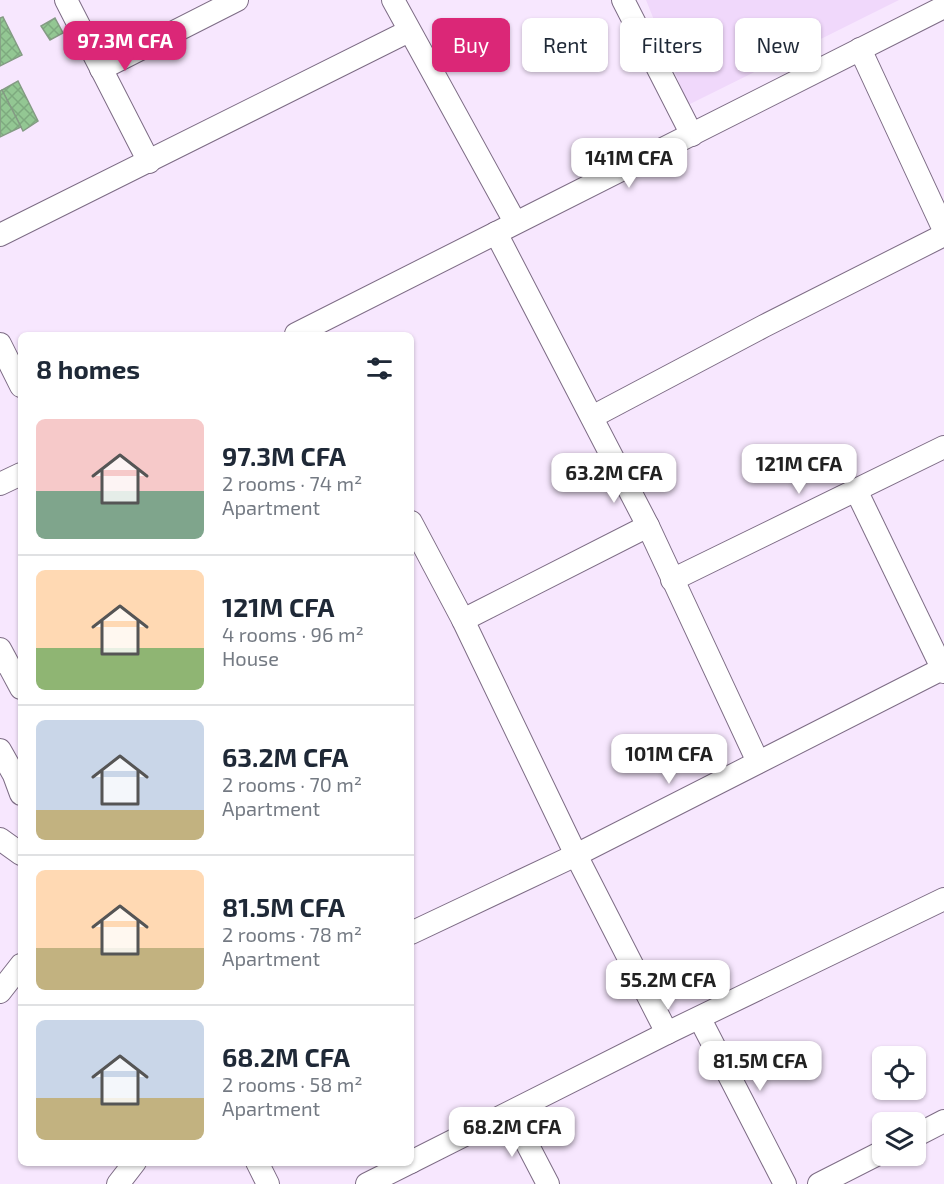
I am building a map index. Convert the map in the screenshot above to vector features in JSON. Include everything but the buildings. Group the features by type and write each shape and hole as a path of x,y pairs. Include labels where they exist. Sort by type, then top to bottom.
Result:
{"street":[{"path":"66,0 149,162"},
{"path":"101,69 237,0"},
{"path":"393,0 505,228 592,417 648,526 758,762"},
{"path":"623,0 692,135"},
{"path":"308,332 505,228 944,7"},
{"path":"0,235 409,31"},
{"path":"592,417 944,232 860,49"},
{"path":"0,344 18,380"},
{"path":"672,580 944,447"},
{"path":"0,484 18,475"},
{"path":"414,932 576,855 943,671 856,490"},
{"path":"463,621 648,526"},
{"path":"414,528 463,621 576,855 668,1033"},
{"path":"0,649 18,682"},
{"path":"0,750 18,786"},
{"path":"0,839 18,844"},
{"path":"414,1161 668,1033 944,899"},
{"path":"0,992 18,969"},
{"path":"700,1019 785,1184"},
{"path":"511,1113 548,1184"},
{"path":"926,1130 944,1121"},
{"path":"819,1184 872,1157"},
{"path":"118,1184 132,1166"},
{"path":"258,1166 268,1184"},
{"path":"367,1184 403,1166"}],"shaded area":[{"path":"646,0 899,0 821,39 821,18 735,18 735,72 754,72 688,105 675,72 723,72 723,18 653,18"}]}
